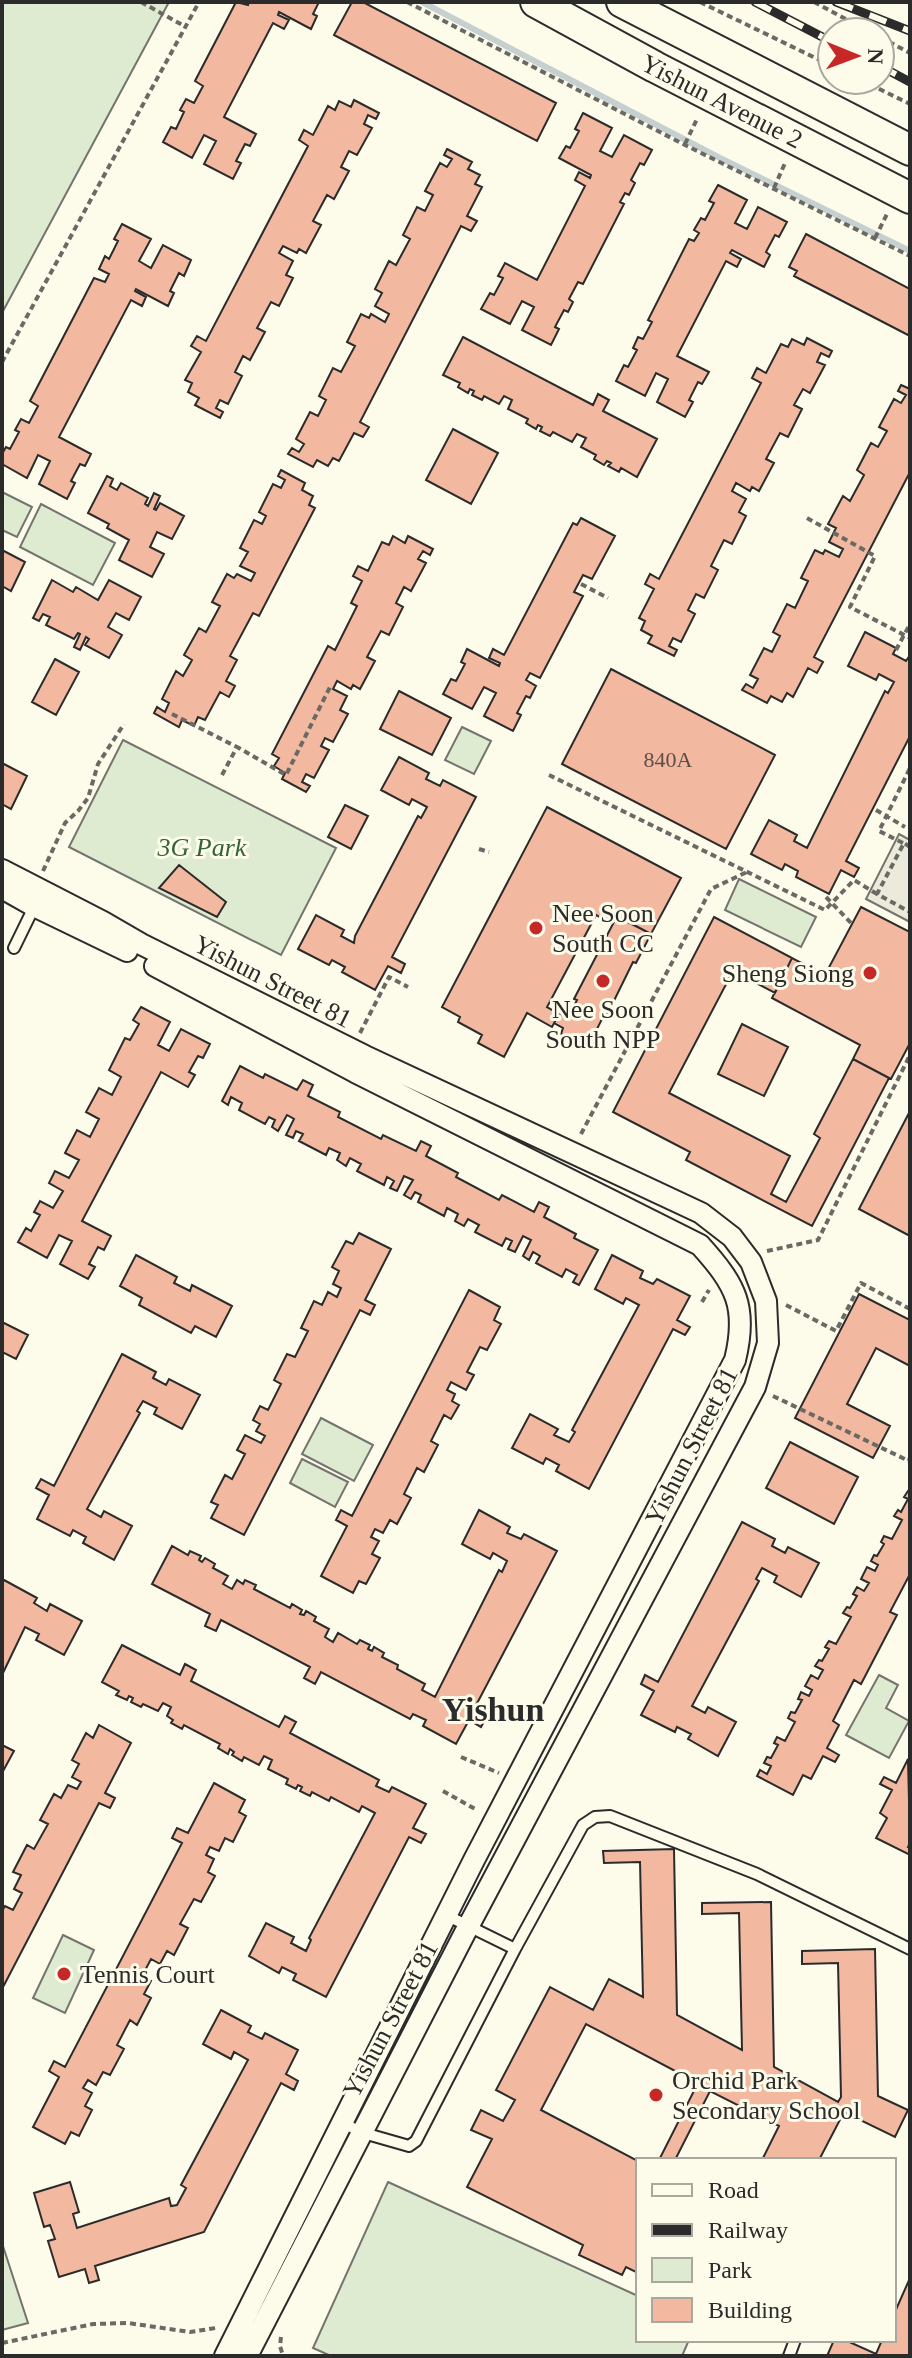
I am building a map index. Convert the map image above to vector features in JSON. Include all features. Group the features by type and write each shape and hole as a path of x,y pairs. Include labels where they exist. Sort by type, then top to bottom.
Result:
{"main road":[{"name":"Yishun Avenue 2","path":"536,2 706,108 899,206"},
{"name":"Yishun Avenue 2","path":"622,2 910,150"},
{"path":"706,108 741,101 749,95 754,85 751,75 735,60"}],"street":[{"name":"Yishun Street 81","path":"5,880 39,891 63,911 420,1105 700,1245 723,1271 739,1304 741,1335 735,1360 558,1699 494,1797 446,1915 225,2356"},
{"name":"Yishun Street 81","path":"138,950 713,1221 732,1237 751,1262 766,1301 768,1343 755,1387 360,2132 247,2356"}],"lane":[{"path":"14,948 39,891"},
{"path":"420,1105 428,1086"},
{"path":"510,1150 520,1129"},
{"path":"558,1699 582,1711"},
{"path":"494,1797 527,1815"},
{"path":"342,2122 360,2132 409,2146 416,2141 583,1825 595,1817 610,1816 757,1874 910,1949"},
{"path":"446,1915 515,1949"}],"path":[{"path":"141,2 186,27"},
{"path":"2,362 199,2"},
{"path":"407,2 684,146 910,256"},
{"path":"700,2 816,58"},
{"path":"814,2 840,16"},
{"path":"684,146 706,108"},
{"path":"773,189 786,163"},
{"path":"874,239 899,206"},
{"path":"807,518 875,556 850,607 907,636"},
{"path":"581,584 608,598"},
{"path":"896,650 907,636 910,624"},
{"path":"172,714 286,775 331,685"},
{"path":"39,891 65,823 88,798 98,764 124,724"},
{"path":"222,775 237,747"},
{"path":"910,768 879,831 910,847"},
{"path":"549,775 825,910 854,880 910,912"},
{"path":"876,810 905,827"},
{"path":"877,894 904,843"},
{"path":"479,849 489,852"},
{"path":"580,1136 711,889 747,872"},
{"path":"826,897 852,924"},
{"path":"359,1036 389,977 408,987"},
{"path":"771,1260 765,1252 818,1240 910,1055"},
{"path":"786,1305 836,1331 861,1283 910,1309"},
{"path":"702,1302 712,1286"},
{"path":"783,1293 787,1317"},
{"path":"773,1386 769,1393 909,1461 910,1457"},
{"path":"443,1791 479,1811 494,1797 501,1773 461,1757"},
{"path":"2,2343 93,2324 128,2323 190,2332 214,2327"}],"green space":[{"path":"2,2 169,2 2,313"},
{"path":"2,492 32,507 17,537 2,530"},
{"path":"41,504 115,543 93,585 20,547"},
{"path":"462,727 491,741 474,774 445,760"},
{"name":"3G Park","path":"123,740 336,848 281,955 69,847"},
{"path":"739,879 816,917 801,947 725,910"},
{"path":"321,1418 373,1445 354,1481 302,1454"},
{"path":"302,1459 348,1482 335,1507 290,1483"},
{"path":"879,1675 898,1685 886,1708 909,1721 889,1758 846,1735"},
{"name":"Tennis Court","path":"63,1935 94,1950 65,2013 33,1998"},
{"path":"388,2182 636,2295 636,2342 688,2342 682,2356 331,2356 313,2348"},
{"path":"2,2243 28,2323 2,2330"}],"shaded area":[{"path":"899,834 910,840 910,922 866,899"}],"building":[{"path":"236,2 248,5 249,2 319,2 311,29 279,12 278,15 289,20 284,29 273,23 224,117 256,134 250,146 245,144 236,161 241,163 233,179 204,164 216,141 204,135 192,158 163,142 171,127 176,129 186,99 194,103 203,86 195,81"},
{"path":"352,2 363,2 556,103 537,141 334,35"},
{"path":"354,100 379,113 376,119 368,115 364,124 372,128 357,155 349,151 341,167 349,171 334,199 327,195 313,221 321,225 306,253 299,249 297,253 283,246 279,253 293,261 286,275 293,278 279,306 271,302 257,328 265,332 250,360 243,356 235,372 242,376 228,404 220,400 216,408 223,412 220,418 195,405 199,398 188,392 192,383 185,380 201,352 191,346 197,336 206,341 308,146 299,140 304,130 313,135 328,106 335,110 339,101 351,107"},
{"path":"583,113 612,128 600,151 612,157 624,135 652,150 631,180 635,183 629,195 625,193 620,202 624,204 583,284 578,282 569,299 573,302 568,312 564,310 555,327 559,329 551,345 522,330 534,307 522,301 510,324 481,309 490,293 494,295 503,278 498,276 505,263 537,280 585,186 575,180 579,172 590,178 591,175 559,158 566,146 570,148 579,131 575,129"},
{"path":"447,149 472,162 468,169 480,175 475,184 482,187 467,216 477,221 471,231 461,226 360,422 369,427 363,437 354,433 339,461 333,458 328,466 317,460 313,467 288,454 292,448 299,452 304,444 296,439 310,412 318,416 326,400 319,396 333,368 341,372 355,346 347,342 361,314 369,318 371,314 385,322 389,314 375,306 382,293 375,289 389,261 396,265 410,239 403,235 417,207 425,211 433,195 425,191 440,163 447,167 452,159 444,155"},
{"path":"718,185 747,200 735,223 747,229 758,207 787,222 766,252 770,255 764,267 732,250 730,253 741,259 737,267 726,261 677,356 709,372 702,384 698,382 685,417 657,402 668,379 656,373 645,396 616,381 637,350 633,348 638,337 643,339 652,322 648,320 689,239 694,241 699,233 694,230 701,218 705,220 714,203 709,201"},
{"path":"122,224 151,239 139,261 151,268 163,245 191,260 184,276 179,273 170,291 174,293 168,306 136,289 146,297 142,306 131,300 59,437 91,454 85,466 80,464 71,481 75,483 67,499 39,484 50,461 38,455 27,478 2,464 2,454 6,447 10,449 19,432 15,430 21,419 29,423 38,406 30,401 94,278 105,282 109,274 99,269 105,256 109,259"},
{"path":"806,234 910,289 910,336 794,276 797,271 789,267"},
{"path":"463,337 593,405 598,394 609,400 603,411 657,439 637,477 621,468 619,472 608,466 611,463 607,461 604,465 594,459 596,455 581,447 586,438 577,434 572,442 553,432 550,436 540,431 542,427 538,425 536,429 526,423 528,419 508,409 512,400 504,396 499,404 484,396 482,400 472,395 474,391 470,389 468,393 458,387 460,383 443,375"},
{"path":"807,338 832,351 829,357 821,353 817,362 825,365 810,393 803,389 794,405 802,409 788,437 780,433 766,459 774,463 759,491 752,487 750,491 736,483 732,491 746,499 739,512 746,516 732,544 724,540 711,566 718,570 704,598 696,594 688,610 695,614 681,642 673,638 669,646 677,650 674,656 648,643 652,636 641,630 645,621 639,618 654,589 645,584 650,574 659,579 761,383 752,378 757,368 766,373 781,344 788,347 792,339 804,345"},
{"path":"901,385 910,389 910,472 814,657 823,662 817,673 808,668 793,697 787,693 782,702 771,696 767,703 742,690 746,684 753,688 758,679 750,675 764,648 772,652 780,636 773,632 787,604 795,608 808,581 801,578 815,550 823,554 825,550 839,557 843,549 829,542 836,528 828,524 843,496 850,501 864,475 857,470 871,443 878,447 887,431 879,427 894,399 901,403 906,395 898,391"},
{"path":"453,429 498,453 471,504 426,480"},
{"path":"281,470 305,483 302,490 313,496 309,505 315,508 259,616 253,613 230,656 237,660 226,681 235,686 229,697 220,692 205,720 198,717 194,726 182,720 179,727 154,713 157,707 165,712 169,703 162,699 176,671 183,676 192,660 184,655 199,628 206,632 220,606 212,602 227,574 234,578 237,574 251,581 255,573 240,566 248,552 240,548 254,520 262,524 266,516 259,512 273,484 281,488 285,480 278,476"},
{"path":"107,476 113,479 110,486 117,490 121,483 148,498 145,504 148,506 154,493 160,496 154,509 160,503 184,516 172,539 157,532 150,547 164,554 152,577 119,560 129,540 88,513"},
{"path":"581,518 615,536 592,579 583,575 574,592 583,596 540,678 530,673 526,680 536,686 530,698 526,696 517,713 521,715 513,731 484,716 496,693 484,687 472,709 443,694 451,679 456,681 465,664 461,662 467,649 499,666 500,663 489,658 493,649 504,655 573,523 577,525"},
{"path":"393,536 405,543 408,536 433,549 430,555 423,551 418,559 426,563 411,591 404,587 396,603 403,607 389,635 381,631 367,657 375,661 360,689 353,685 351,689 337,681 333,689 347,696 340,710 348,714 333,742 325,738 321,746 329,750 314,778 306,774 302,782 310,786 306,792 282,779 285,773 274,766 279,758 272,754 328,646 335,650 357,606 351,603 362,581 353,576 358,566 368,571 382,542 389,545"},
{"path":"2,550 25,562 11,591 2,586"},
{"path":"52,580 73,592 76,587 98,600 109,580 141,597 129,620 116,613 108,627 122,635 109,658 85,645 89,639 86,637 80,650 74,647 80,634 74,639 46,625 50,617 43,614 39,621 33,618"},
{"path":"865,632 896,648 893,654 906,661 910,655 910,736 846,861 859,868 854,877 841,870 829,894 796,877 798,871 785,864 782,870 751,854 769,820 797,835 794,841 807,848 885,691 888,693 894,682 879,674 876,680 848,666"},
{"path":"55,659 79,672 56,715 32,702"},
{"path":"611,669 775,755 726,849 562,764"},
{"path":"399,691 451,718 432,755 380,729"},
{"path":"399,757 429,773 426,779 440,786 443,780 476,797 392,957 405,964 401,973 388,966 375,990 342,972 345,967 332,960 329,965 298,949 316,915 344,930 341,936 354,943 418,816 421,818 427,807 412,799 409,805 381,790"},
{"path":"2,763 27,776 11,809 2,804"},
{"path":"345,805 368,816 351,849 328,837"},
{"name":"Nee Soon South CC","path":"547,807 681,878 651,934 612,914 608,922 596,915 547,1007 559,1014 552,1027 527,1013 504,1057 478,1043 482,1035 458,1022 460,1017 442,1007"},
{"path":"179,865 226,902 217,917 159,888"},
{"path":"861,907 910,932 910,1043 891,1079 853,1059 860,1045 772,998 792,958 825,975"},
{"name":"Nee Soon South NPP","path":"617,916 651,934 588,1047 561,1034 563,1028 554,1023 559,1014 568,1018 577,1000 574,999"},
{"path":"714,917 792,958 775,993 733,971 669,1093 790,1156 771,1194 786,1202 820,1138 814,1134 853,1059 889,1078 812,1226 686,1160 690,1152 613,1112"},
{"path":"141,1007 170,1022 158,1045 169,1051 181,1029 210,1044 203,1058 198,1056 189,1072 195,1075 188,1087 161,1072 82,1221 111,1236 104,1250 98,1247 89,1264 95,1267 88,1279 60,1264 72,1241 59,1235 47,1258 18,1242 26,1228 31,1231 40,1215 34,1212 40,1201 53,1208 63,1191 49,1183 55,1171 69,1178 79,1160 65,1153 77,1130 90,1137 99,1119 86,1112 99,1088 112,1095 121,1077 109,1070 125,1038 130,1040 139,1024 133,1020"},
{"path":"742,1024 788,1047 764,1096 718,1074"},
{"path":"240,1066 297,1090 303,1080 313,1085 308,1096 340,1112 338,1117 381,1139 383,1135 416,1151 421,1141 431,1146 426,1156 458,1173 456,1177 499,1200 502,1195 534,1212 539,1202 549,1207 544,1217 598,1250 579,1285 573,1282 577,1275 566,1269 562,1277 536,1263 540,1256 533,1252 529,1260 523,1256 531,1240 523,1236 515,1252 508,1249 512,1241 506,1238 502,1246 475,1232 479,1225 468,1219 464,1226 455,1221 458,1214 447,1208 444,1216 418,1202 421,1195 415,1192 411,1199 404,1195 413,1180 404,1176 397,1191 390,1188 394,1181 387,1177 384,1185 357,1171 361,1164 350,1158 346,1166 337,1160 340,1153 329,1148 326,1155 299,1141 303,1134 296,1131 293,1138 286,1135 294,1119 287,1115 278,1131 272,1127 275,1120 269,1117 265,1124 239,1110 242,1103 231,1097 228,1105 222,1101"},
{"path":"910,1111 910,1236 859,1209"},
{"path":"359,1233 391,1249 365,1300 375,1305 370,1315 360,1310 244,1535 211,1518 218,1505 211,1502 225,1475 232,1479 245,1454 237,1450 245,1435 261,1443 265,1436 256,1431 260,1424 253,1420 260,1406 268,1410 281,1384 274,1380 287,1354 295,1357 308,1331 301,1328 314,1301 322,1305 328,1292 337,1297 341,1288 333,1284 339,1271 332,1267 346,1241 353,1244"},
{"path":"136,1255 177,1277 174,1283 190,1291 192,1285 232,1306 216,1337 195,1326 191,1333 139,1305 142,1298 120,1286"},
{"path":"612,1255 643,1271 640,1278 653,1284 657,1279 690,1296 677,1320 690,1327 685,1335 673,1329 589,1489 556,1471 559,1465 546,1458 543,1464 512,1448 530,1414 558,1429 554,1435 569,1442 575,1432 572,1430 639,1305 626,1298 623,1304 595,1289"},
{"path":"469,1290 500,1307 494,1320 501,1324 487,1350 480,1347 467,1372 474,1375 466,1390 451,1382 447,1390 455,1394 452,1401 459,1405 451,1419 444,1415 431,1441 438,1445 424,1472 417,1468 404,1494 411,1498 397,1524 390,1520 383,1533 375,1529 371,1537 379,1541 372,1554 380,1558 366,1584 359,1581 353,1593 321,1576 347,1526 336,1520 341,1510 352,1516"},
{"path":"859,1294 910,1320 910,1366 876,1348 847,1404 890,1426 873,1458 795,1418"},
{"path":"2,1322 28,1335 16,1359 2,1352"},
{"path":"122,1354 156,1372 153,1378 166,1385 169,1379 200,1395 182,1429 154,1414 157,1408 143,1401 137,1411 140,1413 87,1509 101,1517 104,1511 132,1526 114,1560 83,1543 86,1537 73,1530 70,1536 37,1519 49,1495 36,1488 41,1479 54,1486"},
{"path":"790,1442 858,1477 834,1524 766,1488"},
{"path":"908,1491 910,1574 890,1612 897,1615 861,1684 854,1680 833,1721 839,1725 827,1748 839,1755 835,1762 823,1756 811,1779 803,1775 793,1795 757,1776 760,1770 767,1774 771,1766 764,1763 767,1757 771,1758 778,1745 774,1743 777,1737 785,1741 795,1722 788,1718 791,1712 795,1713 802,1700 798,1699 801,1692 809,1696 812,1690 805,1686 811,1675 818,1679 823,1670 815,1666 829,1649 825,1647 829,1641 836,1644 851,1617 843,1613 857,1596 853,1594 857,1587 864,1591 869,1583 861,1579 867,1567 875,1571 878,1565 871,1561 884,1544 881,1542 884,1536 892,1539 902,1520 894,1516 898,1510 901,1512 908,1499 904,1497"},
{"path":"479,1510 510,1527 507,1533 521,1539 524,1534 557,1551 473,1711 486,1718 481,1727 469,1720 456,1744 423,1726 426,1720 413,1714 410,1719 321,1672 315,1684 304,1678 310,1667 221,1620 216,1631 205,1626 210,1614 152,1584 172,1546 188,1555 190,1551 201,1556 199,1560 202,1562 205,1558 215,1564 213,1568 228,1576 223,1584 232,1589 237,1580 243,1584 245,1580 256,1585 254,1589 290,1608 292,1604 302,1610 300,1614 304,1615 306,1611 316,1617 314,1621 329,1629 325,1637 333,1642 338,1633 357,1644 360,1640 370,1645 368,1649 372,1651 374,1647 384,1653 382,1657 398,1665 397,1669 425,1684 422,1690 435,1697 499,1570 502,1572 507,1561 493,1553 490,1559 462,1544"},
{"path":"742,1522 775,1539 772,1546 785,1553 788,1547 819,1563 801,1597 774,1582 777,1576 762,1568 756,1579 759,1581 692,1706 705,1713 708,1707 736,1722 718,1756 688,1739 691,1734 677,1727 675,1732 641,1715 654,1691 641,1684 645,1675 658,1682"},
{"path":"4,1580 37,1598 34,1603 47,1611 50,1604 82,1621 64,1655 36,1640 39,1634 25,1627 2,1675"},
{"path":"122,1645 180,1675 185,1664 196,1670 191,1681 279,1727 285,1716 296,1722 290,1733 379,1780 376,1786 389,1792 392,1787 426,1804 413,1828 426,1834 421,1843 409,1837 326,1997 293,1980 296,1974 282,1967 279,1973 249,1956 266,1923 294,1937 291,1943 306,1951 309,1938 375,1813 362,1806 359,1812 331,1797 329,1801 312,1792 310,1796 300,1791 302,1787 298,1785 296,1789 286,1784 288,1779 268,1769 272,1760 264,1756 259,1765 244,1757 242,1761 232,1755 234,1752 230,1749 228,1754 218,1748 220,1744 184,1725 182,1729 171,1723 173,1720 167,1716 171,1707 163,1703 158,1711 131,1702 133,1698 129,1696 127,1700 116,1695 119,1691 102,1682"},
{"path":"99,1725 131,1743 105,1793 115,1798 110,1808 99,1803 2,1989 2,1911 5,1906 13,1910 22,1893 14,1889 21,1875 13,1872 27,1845 34,1849 48,1824 40,1820 54,1794 61,1798 68,1785 77,1789 81,1782 72,1777 79,1764 72,1760 86,1733 93,1738"},
{"path":"2,1745 14,1751 2,1773"},
{"path":"908,1759 910,1855 876,1838 887,1818 880,1813 892,1790 880,1784 884,1777 896,1783"},
{"path":"214,1783 245,1800 239,1812 246,1816 233,1842 225,1838 219,1851 210,1847 206,1855 214,1859 208,1872 215,1876 201,1902 194,1899 180,1924 188,1928 174,1955 167,1951 160,1964 151,1959 142,1976 151,1981 144,1994 151,1998 137,2025 130,2020 117,2045 124,2049 110,2075 103,2072 96,2085 88,2080 83,2088 92,2093 85,2106 92,2110 79,2136 71,2132 65,2144 33,2127 59,2077 49,2071 54,2061 65,2067 182,1843 172,1838 177,1828 188,1833"},
{"path":"674,1849 677,2015 742,2050 739,1913 702,1914 702,1903 771,1902 774,2067 838,2102 841,2097 838,1963 802,1964 802,1951 875,1949 878,2096 908,2110 895,2137 844,2112 820,2158 763,2158 779,2126 710,2091 676,2158 660,2158 698,2083 586,2024 541,2110 636,2160 636,2272 626,2267 622,2275 579,2255 583,2245 467,2187 492,2139 471,2130 481,2110 503,2121 515,2100 496,2090 550,1987 593,2010 609,1979 643,1997 640,1862 604,1863 603,1851"},
{"path":"221,2010 251,2026 248,2032 262,2039 265,2033 298,2050 286,2074 298,2081 294,2090 281,2083 204,2232 95,2266 99,2280 89,2283 85,2269 59,2277 48,2241 55,2239 50,2225 44,2227 34,2193 70,2182 79,2212 73,2214 77,2228 169,2198 171,2206 177,2205 186,2188 181,2185 248,2060 234,2052 231,2059 203,2044"},
{"path":"910,2278 910,2356 827,2356 833,2342 849,2342 876,2354 881,2342 896,2342 896,2310"}],"waterway":[{"path":"422,2 718,157 910,251"}],"railway":[{"path":"755,2 816,34"},
{"path":"836,2 910,31"},
{"path":"896,75 910,82"}],"place":[{"name":"Nee Soon South CC","path":"536,928"},
{"name":"Sheng Siong","path":"870,973"},
{"name":"Nee Soon South NPP","path":"603,981"},
{"name":"Tennis Court","path":"64,1974"},
{"name":"Orchid Park Secondary School","path":"656,2095"}],"district":[{"name":"Yishun","path":"493,1709"}]}
